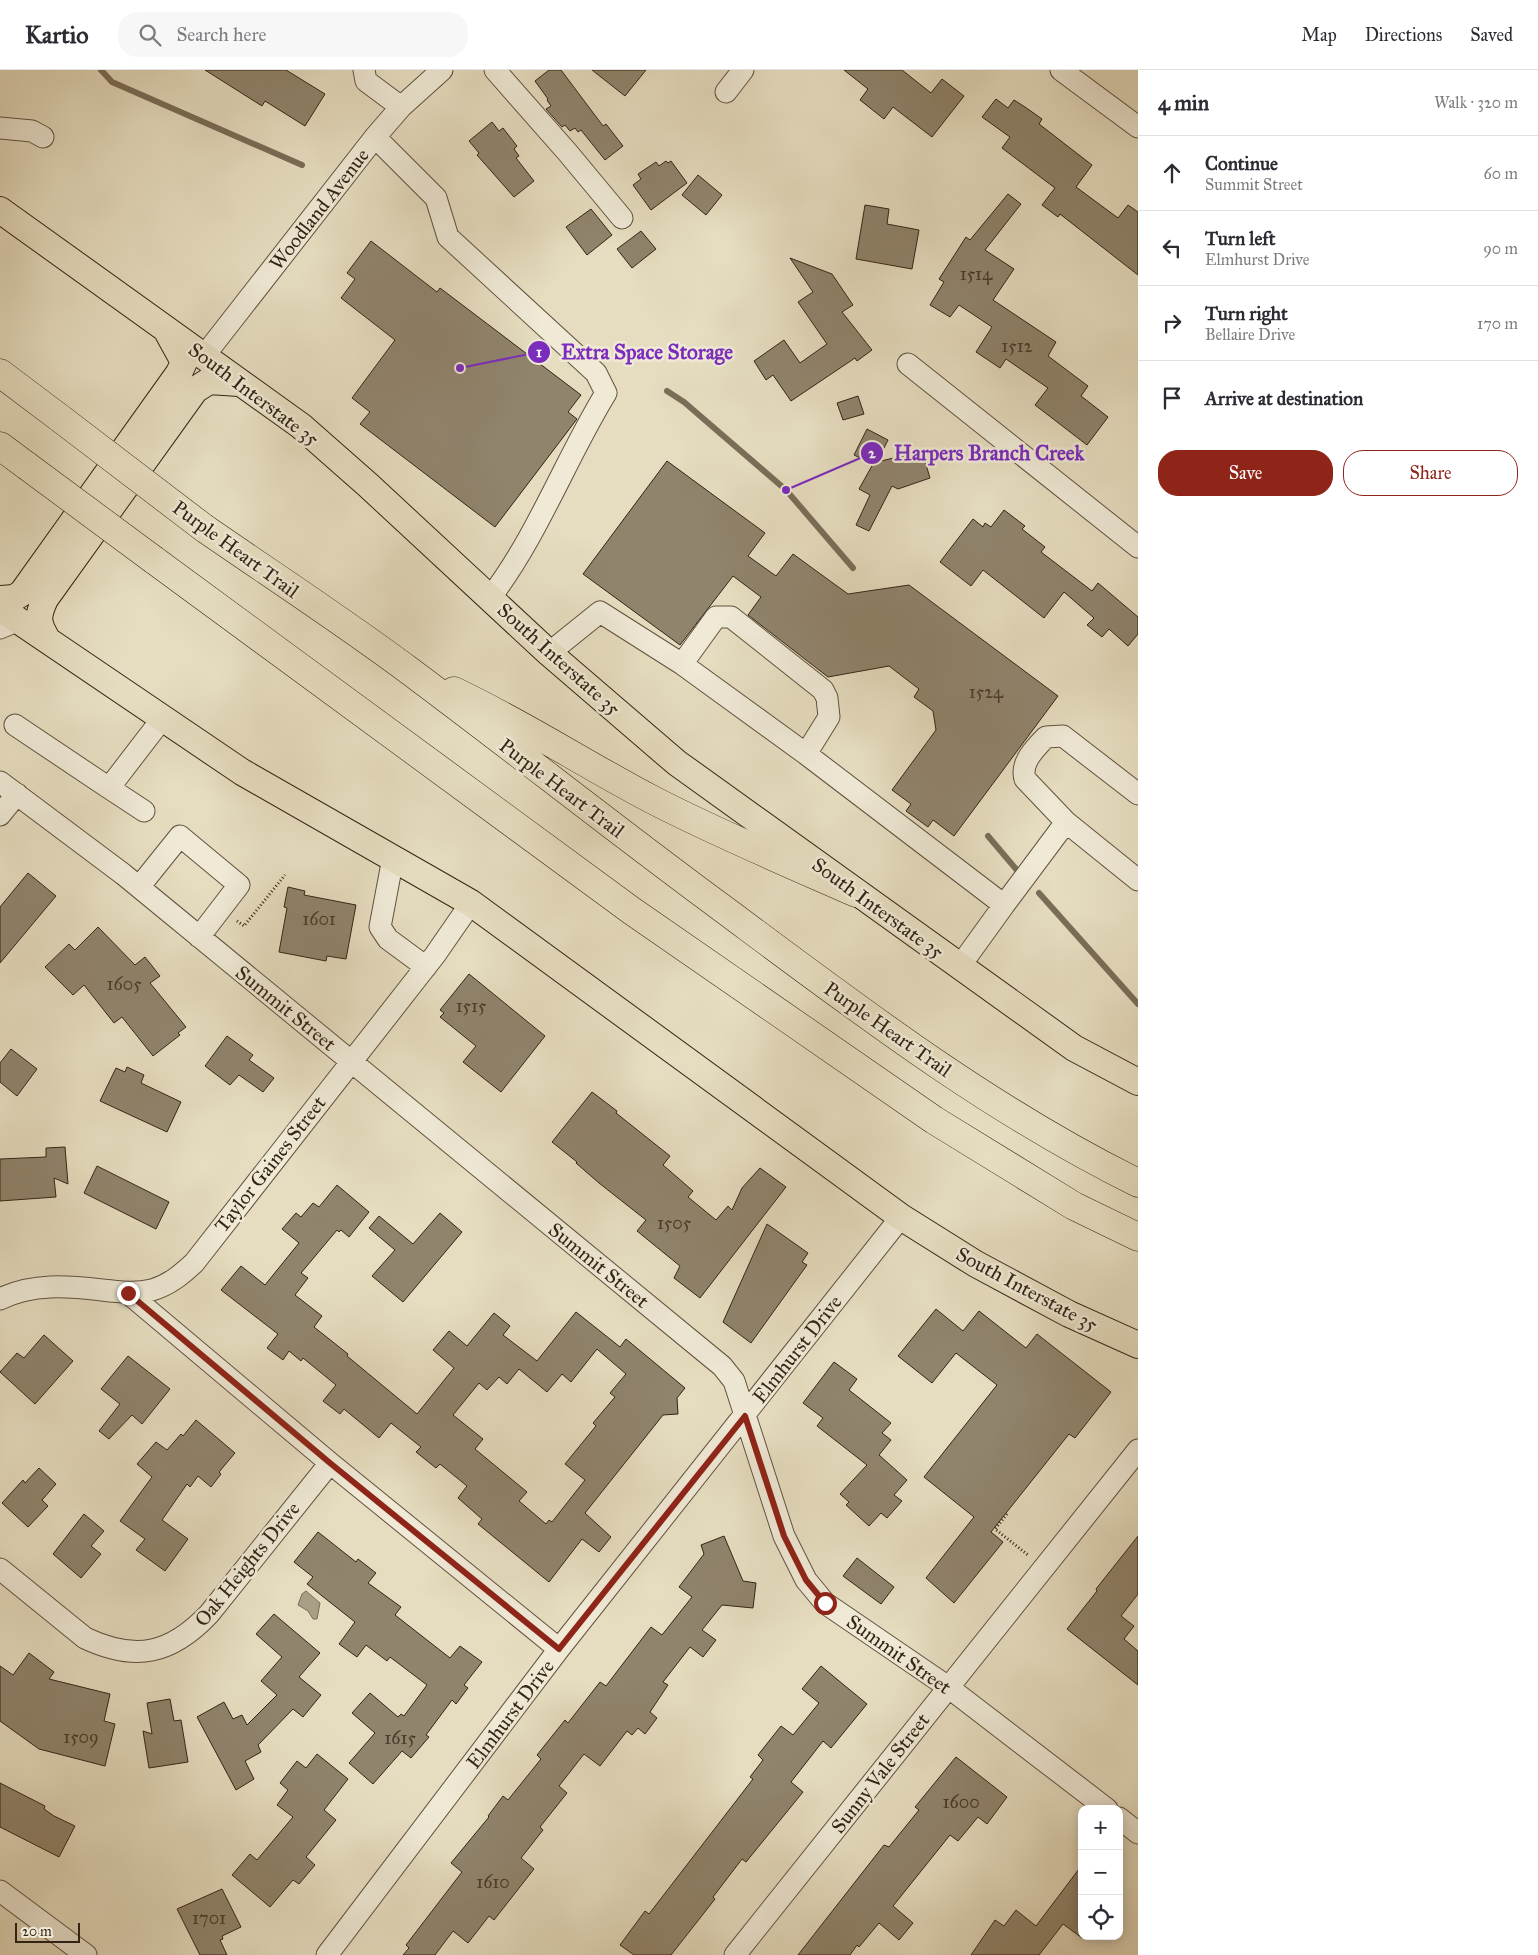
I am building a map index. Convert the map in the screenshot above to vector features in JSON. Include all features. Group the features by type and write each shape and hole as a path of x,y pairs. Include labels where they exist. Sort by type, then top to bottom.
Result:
{"highway":[{"name":"Purple Heart Trail","path":"0,373 204,528 405,668 647,853 886,1029 960,1080 1012,1112 1104,1166 1138,1183"},
{"path":"0,446 632,910 934,1120 1074,1206 1138,1237"},
{"path":"405,668 495,710 654,800 766,854 856,893"}],"main road":[{"name":"South Interstate 35","path":"0,210 301,426 368,485 549,654 677,763 1074,1048 1138,1082"},
{"path":"0,599 14,598 22,592 179,373 184,362 167,330"},
{"path":"47,639 39,625 38,614 45,599 195,390 209,381 239,383"},
{"name":"South Interstate 35","path":"6,619 47,639 242,772 471,903 901,1217 976,1264 1069,1314 1138,1345"}],"street":[{"path":"364,70 366,80 401,107"},
{"name":"Woodland Avenue","path":"204,356 375,137 401,107 442,70"},
{"path":"495,70 622,218"},
{"path":"726,92 743,70"},
{"path":"1061,70 1138,127"},
{"path":"0,128 32,131 43,138"},
{"path":"375,137 436,198 448,237 596,373 606,393 590,419 562,478 504,579 490,598"},
{"path":"908,364 1138,547"},
{"path":"549,654 600,612 682,664 806,754 1004,905"},
{"path":"682,664 716,617 731,617 823,690 827,698 829,717 806,754"},
{"path":"109,788 162,718"},
{"path":"14,725 144,811"},
{"path":"1138,794 1063,736 1046,737 1024,766 1023,772 1026,779 1066,822 1138,880"},
{"path":"0,815 9,788"},
{"name":"Summit Street","path":"9,788 139,887 716,1362 734,1381 784,1536 806,1580 825,1603 948,1687 1102,1805"},
{"path":"960,966 1066,822"},
{"path":"139,887 180,836 238,885 200,937"},
{"path":"393,858 380,927 388,939 426,967"},
{"name":"Taylor Gaines Street","path":"0,1299 13,1293 40,1287 61,1286 128,1293 151,1290 167,1284 181,1275 194,1263 426,967 471,903"},
{"name":"Elmhurst Drive","path":"327,1955 559,1649 901,1217"},
{"path":"128,1293 330,1463 559,1649"},
{"name":"Sunny Vale Street","path":"735,1955 1138,1450"},
{"name":"Oak Heights Drive","path":"0,1569 85,1638 101,1646 118,1651 138,1652 157,1649 176,1642 193,1631 209,1614 330,1463"},
{"path":"1123,1821 1138,1833"},
{"path":"0,1891 86,1955"}],"path":[{"path":"221,908 244,926 285,875"},
{"path":"1007,1514 996,1529 1044,1567"}],"shaded area":[{"path":"306,1591 320,1603 317,1619 313,1619 308,1611 298,1605 302,1594"}],"building":[{"path":"205,70 286,70 325,94 305,126 265,101 262,106"},
{"path":"549,70 561,70 603,126 606,124 623,146 605,160 581,130 578,132 575,128 570,131 565,125 562,127 546,109 551,106 535,81"},
{"path":"592,70 646,70 625,96"},
{"path":"844,70 902,70 931,93 942,79 964,96 932,137 893,107 884,119 860,100 868,89"},
{"path":"996,99 1008,108 1014,100 1025,107 1042,119 1039,124 1092,165 1076,187 1118,218 1128,205 1138,212 1138,275 1060,214 1058,217 1042,205 1055,188 1002,148 1010,137 982,117"},
{"path":"492,122 499,131 503,128 517,146 514,149 519,156 516,158 534,181 514,197 477,155 479,153 469,141"},
{"path":"666,161 668,163 671,161 687,183 651,210 633,185 641,179 638,174 656,162 659,166"},
{"path":"698,175 722,195 706,215 682,195"},
{"path":"1008,194 1021,204 985,250 1014,269 993,300 1056,342 1048,356 1088,386 1081,396 1108,417 1087,445 1035,405 1048,388 1006,359 1000,368 976,352 992,327 959,305 950,317 930,305 944,282 939,279 966,237 970,240"},
{"path":"865,205 889,209 887,224 919,230 912,269 856,259"},
{"path":"591,209 612,235 587,255 566,227"},
{"path":"641,231 656,249 632,268 617,249"},
{"path":"371,241 437,292 440,288 581,395 568,412 577,419 495,527 360,424 370,412 352,398 395,340 341,298 355,279 347,273"},
{"path":"790,258 832,274 853,305 842,312 872,350 857,361 855,358 791,401 773,375 766,380 754,361 784,340 800,363 827,344 798,302 813,292"},
{"path":"858,396 864,414 843,420 837,403"},
{"path":"867,429 888,440 877,462 922,451 930,478 898,489 892,486 869,531 856,525 870,495 859,489 873,464 854,455"},
{"path":"667,461 765,533 748,556 776,576 793,554 848,594 909,585 1058,696 954,836 933,820 928,827 906,811 911,804 892,790 936,730 933,711 914,697 919,689 889,666 828,677 748,615 761,597 733,576 680,645 583,574"},
{"path":"1004,510 1025,526 1022,529 1045,547 1041,552 1092,591 1098,583 1138,617 1138,634 1128,646 1109,629 1102,637 1087,625 1094,618 1064,592 1044,618 983,570 971,586 940,562 973,519 983,527 985,523 991,527"},
{"path":"28,873 56,896 0,963 0,907"},
{"path":"288,887 305,891 304,895 356,905 346,959 327,956 326,961 279,952 287,908 284,907"},
{"path":"98,927 135,965 145,957 160,976 150,983 186,1027 178,1033 180,1035 153,1056 122,1017 114,1023 84,985 73,995 45,967 69,944 75,950"},
{"path":"469,974 545,1036 501,1092 463,1062 476,1046 440,1017 444,1013 440,1010"},
{"path":"227,1036 253,1055 249,1060 274,1078 263,1092 239,1075 230,1085 205,1066"},
{"path":"11,1049 37,1069 17,1096 0,1082 0,1063"},
{"path":"127,1067 144,1075 141,1083 181,1102 167,1132 100,1101 116,1068 125,1072"},
{"path":"592,1092 670,1156 663,1165 693,1191 688,1197 716,1220 728,1206 732,1210 742,1188 760,1168 786,1187 700,1298 674,1278 680,1266 637,1231 646,1220 599,1183 552,1142"},
{"path":"65,1147 68,1184 54,1178 56,1197 0,1201 0,1159 46,1157 46,1148"},
{"path":"97,1166 169,1202 156,1229 84,1193"},
{"path":"337,1185 369,1212 349,1237 341,1230 339,1232 337,1230 301,1273 308,1278 295,1295 322,1316 314,1327 417,1414 454,1368 433,1350 449,1331 467,1346 494,1313 510,1326 503,1335 537,1361 576,1312 620,1347 626,1339 685,1388 677,1398 678,1414 663,1415 585,1513 611,1537 599,1552 582,1539 549,1582 478,1524 482,1519 458,1498 467,1486 440,1464 436,1468 416,1452 421,1447 391,1423 379,1438 344,1409 340,1414 323,1401 336,1385 303,1358 301,1361 289,1351 283,1360 267,1348 278,1334 221,1290 241,1266 265,1285 299,1243 282,1229 296,1213 301,1217 313,1203 319,1207","holes":["597,1349 626,1374 610,1393 615,1397 593,1423 596,1426 565,1464 585,1480 552,1522 549,1520 546,1524 519,1501 527,1492 475,1449 483,1439 453,1415 479,1383 487,1390 499,1377 507,1384 519,1369 547,1392 562,1374 571,1382"]},
{"path":"440,1213 462,1232 403,1302 372,1276 395,1250 369,1228 379,1216 413,1244"},
{"path":"767,1224 808,1253 802,1262 807,1265 751,1343 723,1322"},
{"path":"936,1309 963,1331 979,1311 1026,1348 1037,1334 1111,1392 1075,1438 1069,1434 991,1532 1003,1542 954,1603 926,1578 974,1517 924,1477 997,1385 956,1353 932,1383 898,1356"},
{"path":"44,1335 73,1361 35,1404 0,1372 17,1353 24,1358"},
{"path":"128,1356 170,1389 142,1424 132,1415 109,1439 99,1431 120,1404 101,1389"},
{"path":"834,1362 857,1379 849,1390 891,1423 882,1433 891,1440 879,1455 907,1480 894,1495 902,1501 887,1518 881,1513 869,1526 846,1505 849,1502 840,1494 867,1465 817,1426 823,1418 803,1403"},
{"path":"196,1420 235,1453 219,1472 221,1474 211,1487 198,1476 190,1487 187,1484 162,1520 188,1539 165,1571 136,1550 145,1539 120,1521 152,1477 137,1464 156,1442 167,1450 181,1434 183,1436"},
{"path":"39,1468 56,1484 42,1500 48,1506 28,1527 2,1503 23,1480 25,1483"},
{"path":"84,1514 104,1531 91,1546 101,1554 81,1578 53,1554"},
{"path":"318,1532 356,1562 358,1559 376,1573 368,1583 401,1607 395,1615 450,1658 460,1646 482,1662 464,1685 468,1688 456,1704 452,1700 426,1735 429,1737 411,1758 402,1751 373,1784 349,1763 375,1733 352,1713 370,1693 398,1717 401,1714 404,1716 427,1685 390,1657 387,1661 366,1645 357,1657 339,1644 355,1622 307,1584 313,1577 294,1562"},
{"path":"724,1536 743,1581 756,1583 753,1608 722,1605 702,1630 716,1640 703,1657 690,1647 663,1682 668,1685 650,1712 657,1718 645,1734 638,1728 632,1735 627,1731 600,1766 584,1754 559,1786 567,1793 540,1827 543,1830 521,1858 534,1869 494,1920 489,1916 468,1943 453,1931 435,1955 403,1955 409,1948 406,1945 462,1872 451,1863 489,1817 503,1796 508,1800 541,1759 537,1755 565,1720 568,1723 600,1682 606,1686 651,1627 662,1635 692,1597 679,1587 704,1554 701,1545"},
{"path":"1138,1536 1138,1594 1121,1616 1134,1626 1124,1639 1138,1651 1138,1685 1067,1629"},
{"path":"857,1558 894,1587 881,1604 843,1576"},
{"path":"274,1614 320,1653 299,1677 321,1695 303,1717 293,1709 258,1745 261,1752 245,1761 254,1779 236,1790 197,1717 224,1702 233,1719 242,1715 247,1725 277,1695 261,1681 282,1657 256,1634"},
{"path":"29,1653 54,1672 49,1679 110,1694 104,1721 115,1724 105,1766 39,1749 0,1721 0,1666 13,1675"},
{"path":"821,1666 867,1704 831,1748 823,1741 791,1782 803,1792 746,1862 742,1859 713,1897 715,1899 671,1955 634,1955 620,1945 645,1911 649,1914 753,1779 750,1777 763,1760 758,1755 781,1726 793,1735 819,1703 802,1689"},
{"path":"170,1699 174,1721 181,1720 188,1762 149,1768 143,1731 152,1734 147,1703"},
{"path":"317,1754 348,1779 324,1810 336,1820 306,1857 315,1865 299,1884 293,1880 270,1907 232,1875 250,1854 257,1860 293,1817 277,1805 288,1790 280,1783 297,1761 306,1768"},
{"path":"956,1757 1007,1797 987,1824 978,1817 958,1841 950,1835 893,1906 913,1923 899,1940 879,1923 859,1947 857,1945 850,1955 798,1955 884,1845 889,1847 919,1810 915,1807"},
{"path":"0,1783 45,1806 44,1809 54,1816 75,1826 59,1857 0,1827"},
{"path":"1078,1870 1078,1935 1063,1924 1039,1955 971,1955 995,1920 1004,1926 1016,1910 1036,1926"},
{"path":"222,1889 241,1927 222,1936 223,1939 220,1940 227,1955 200,1955 177,1909"}],"waterway":[{"path":"101,70 112,82 302,165"},
{"path":"667,391 684,402 786,490 853,568"},
{"path":"988,836 1016,869"},
{"path":"1039,893 1138,1004"}],"place":[{"name":"Extra Space Storage","path":"460,368"},
{"name":"Harpers Branch Creek","path":"786,490"}],"route":[{"path":"128,1293 330,1463 559,1649 745,1416 784,1536 806,1580 825,1603"}]}
